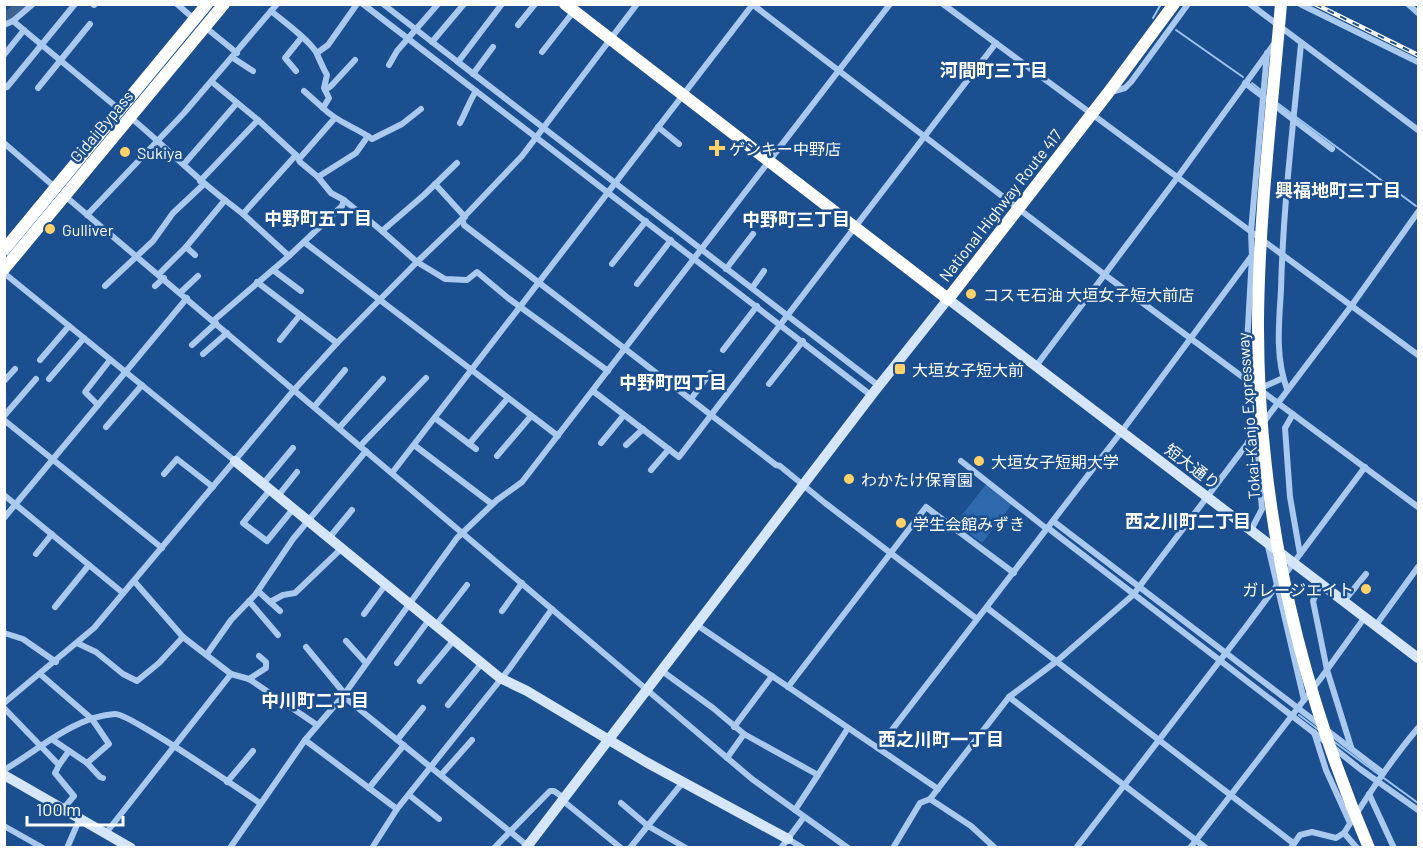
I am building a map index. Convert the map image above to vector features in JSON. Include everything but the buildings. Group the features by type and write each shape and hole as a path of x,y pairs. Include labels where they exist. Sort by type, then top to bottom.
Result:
{"highway":[{"name":"Gidai Bypass","path":"4,271 120,110 207,4"},
{"name":"Gidai Bypass","path":"4,250 131,118 224,4"},
{"name":"National Highway Route 417","path":"570,8 948,299 1092,114 1174,4"},
{"name":"Tokai-Kanjo Expressway","path":"1281,4 1261,251 1259,373 1264,449 1272,517 1283,578 1302,659 1335,764 1369,848"}],"street":[{"path":"4,25 13,21 33,4"},
{"path":"8,87 75,4"},
{"path":"177,4 194,19"},
{"path":"87,215 212,82 277,4"},
{"path":"317,54 328,45 357,4"},
{"path":"363,4 412,34 432,42 473,74 540,133 698,254 757,306 785,320 876,391"},
{"path":"383,4 412,34 476,91 540,133 612,188 645,221 671,240 726,269 752,288 803,341 876,391"},
{"path":"389,65 396,47 412,34 438,4"},
{"path":"432,42 464,4"},
{"path":"458,62 502,4"},
{"path":"518,25 535,4"},
{"path":"4,703 94,628 294,390 337,343 464,218 522,156 638,4"},
{"path":"230,848 305,740 344,694 462,533 492,504 522,482 890,4"},
{"path":"944,4 1419,355"},
{"path":"1108,93 1125,88 1131,82 1188,4"},
{"path":"1250,4 1419,130"},
{"path":"1300,4 1419,62"},
{"path":"1408,4 1419,12"},
{"path":"392,473 753,5 1105,275 1419,507"},
{"path":"542,52 570,8"},
{"path":"271,12 302,37 317,54 327,75 325,90 329,98 323,108"},
{"path":"13,21 120,110"},
{"path":"38,88 90,24"},
{"path":"205,27 253,71"},
{"path":"4,56 24,30"},
{"path":"1036,366 1178,178 1284,31"},
{"path":"296,70 285,58 302,37"},
{"path":"593,391 679,457 996,43"},
{"path":"1287,389 1278,348 1282,254 1301,44"},
{"path":"473,74 494,47"},
{"path":"1245,379 1252,256 1251,231 1267,53"},
{"path":"325,90 356,60"},
{"path":"212,82 258,120 318,177 331,193 344,200 417,262 445,279 467,280 477,272 608,371"},
{"path":"1245,83 1332,149"},
{"path":"304,91 334,119 372,139 402,124 421,109"},
{"path":"460,123 466,106 476,91"},
{"path":"184,165 237,103"},
{"path":"131,118 159,140 202,182 243,214 289,256"},
{"path":"243,214 334,119"},
{"path":"105,286 153,241 173,213 258,120"},
{"path":"658,127 679,144"},
{"path":"318,177 356,153 368,136"},
{"path":"4,143 752,779 848,848"},
{"path":"382,231 457,163"},
{"path":"435,184 464,218 464,225 977,619"},
{"path":"155,286 225,200"},
{"path":"192,345 257,282 289,256 342,206 344,200"},
{"path":"893,848 920,803 930,799 1009,697 1057,661 1137,590 1352,305 1418,212"},
{"path":"612,264 645,221"},
{"path":"726,269 753,234"},
{"path":"637,284 671,240"},
{"path":"878,748 1122,431 1263,240"},
{"path":"304,242 558,436"},
{"path":"186,247 195,255"},
{"path":"273,270 301,291"},
{"path":"4,271 500,678 527,691 784,843 803,848"},
{"path":"752,288 764,271"},
{"path":"180,293 198,276"},
{"path":"257,282 337,343"},
{"path":"4,518 187,298"},
{"path":"306,647 344,694 528,847 948,299"},
{"name":"短大通り","path":"948,299 1266,542 1297,558 1321,583 1419,658"},
{"path":"723,350 757,306"},
{"path":"280,340 300,315"},
{"path":"40,360 69,326"},
{"path":"203,354 227,333"},
{"path":"49,379 84,338"},
{"path":"770,384 803,341"},
{"path":"98,405 85,392 111,360"},
{"path":"4,381 15,369"},
{"path":"314,407 345,370"},
{"path":"691,399 710,373"},
{"path":"360,446 426,378"},
{"path":"1259,389 1283,378"},
{"path":"36,379 4,418 162,548"},
{"path":"339,428 383,379"},
{"path":"106,427 141,385"},
{"path":"469,444 508,398"},
{"path":"1293,414 1286,428 1286,439 1297,558"},
{"path":"601,443 624,415"},
{"path":"497,456 531,416"},
{"path":"435,418 476,449"},
{"path":"626,445 643,429"},
{"path":"1248,442 1257,455 1262,509 1251,530"},
{"path":"414,445 492,504"},
{"path":"293,448 270,490 243,523 267,541 293,509"},
{"path":"651,470 669,449"},
{"path":"207,654 231,620 258,591 293,539 366,451"},
{"path":"164,474 177,459 213,487"},
{"path":"961,461 1223,656 1352,748 1380,777"},
{"path":"1076,848 1365,467"},
{"path":"270,490 297,472"},
{"path":"4,495 123,593"},
{"path":"788,687 926,507 1014,573"},
{"path":"329,538 352,510"},
{"path":"36,554 52,534"},
{"path":"1266,542 1304,700"},
{"path":"270,602 295,592 342,548"},
{"path":"55,606 89,565"},
{"path":"1376,625 1419,567"},
{"path":"1344,601 1366,574"},
{"path":"134,580 183,637 231,674 249,680 317,725"},
{"path":"502,611 522,583"},
{"path":"1321,583 1313,602 1327,670 1352,748"},
{"path":"364,614 386,584"},
{"path":"397,663 467,585"},
{"path":"258,591 280,612"},
{"path":"249,601 278,635"},
{"path":"987,608 1230,794 1292,845 1300,835 1312,832 1336,838 1344,833 1380,777 1419,728"},
{"path":"372,848 397,809 552,609"},
{"path":"1190,848 1365,617"},
{"path":"697,625 938,789"},
{"path":"4,633 23,639 56,662"},
{"path":"77,644 96,652 123,674 137,681 159,663 183,637"},
{"path":"420,681 454,640"},
{"path":"346,641 366,663"},
{"path":"249,680 266,668 266,662 259,656"},
{"path":"1223,656 1292,715 1380,777 1419,810"},
{"path":"448,705 482,663"},
{"path":"662,671 744,734 818,775"},
{"path":"40,674 93,719 109,744 87,763"},
{"path":"106,833 231,674"},
{"path":"734,727 772,676"},
{"path":"1009,697 1206,848"},
{"path":"4,708 59,765"},
{"path":"397,740 423,708"},
{"path":"4,770 70,729 93,719 116,714 174,747 260,803"},
{"path":"795,810 848,728"},
{"path":"1314,731 1326,770 1350,823"},
{"path":"727,758 744,734"},
{"path":"52,740 87,763 103,778"},
{"path":"305,740 397,809"},
{"path":"441,776 472,740"},
{"path":"369,788 404,745"},
{"path":"63,809 74,795 55,773 69,751"},
{"path":"227,782 252,751"},
{"path":"4,776 131,848"},
{"path":"630,848 683,782"},
{"path":"494,848 550,791 554,791 621,848"},
{"path":"1369,794 1394,848"},
{"path":"409,795 439,819"},
{"path":"930,799 971,826 995,848"},
{"path":"621,804 648,826 686,848"},
{"path":"784,843 804,817"},
{"path":"67,848 80,818"},
{"path":"4,826 43,848"},
{"path":"1344,833 1357,848"}],"shaded area":[{"path":"987,483 1013,503 982,543 956,523"}],"waterway":[{"path":"4,19 27,4"},
{"path":"1153,18 1161,4"},
{"path":"1176,30 1243,77"},
{"path":"1252,83 1262,91"},
{"path":"1276,102 1416,206"},
{"path":"1299,715 1319,730"},
{"path":"1333,741 1418,803"}],"railway":[{"path":"1315,4 1418,55"}],"place":[{"name":"ゲンキー中野店","path":"717,148"},
{"name":"Sukiya","path":"125,152"},
{"name":"Gulliver","path":"50,229"},
{"name":"コスモ石油 大垣女子短大前店","path":"971,294"},
{"name":"大垣女子短大前","path":"900,369"},
{"name":"大垣女子短期大学","path":"979,461"},
{"name":"わかたけ保育園","path":"849,479"},
{"name":"学生会館みずき","path":"901,523"},
{"name":"ガレージエイト","path":"1366,589"}],"district":[{"name":"河間町三丁目","path":"994,70"},
{"name":"興福地町三丁目","path":"1338,190"},
{"name":"中野町五丁目","path":"318,218"},
{"name":"中野町三丁目","path":"796,219"},
{"name":"中野町四丁目","path":"673,382"},
{"name":"西之川町二丁目","path":"1188,521"},
{"name":"中川町二丁目","path":"315,700"},
{"name":"西之川町一丁目","path":"941,739"}]}
